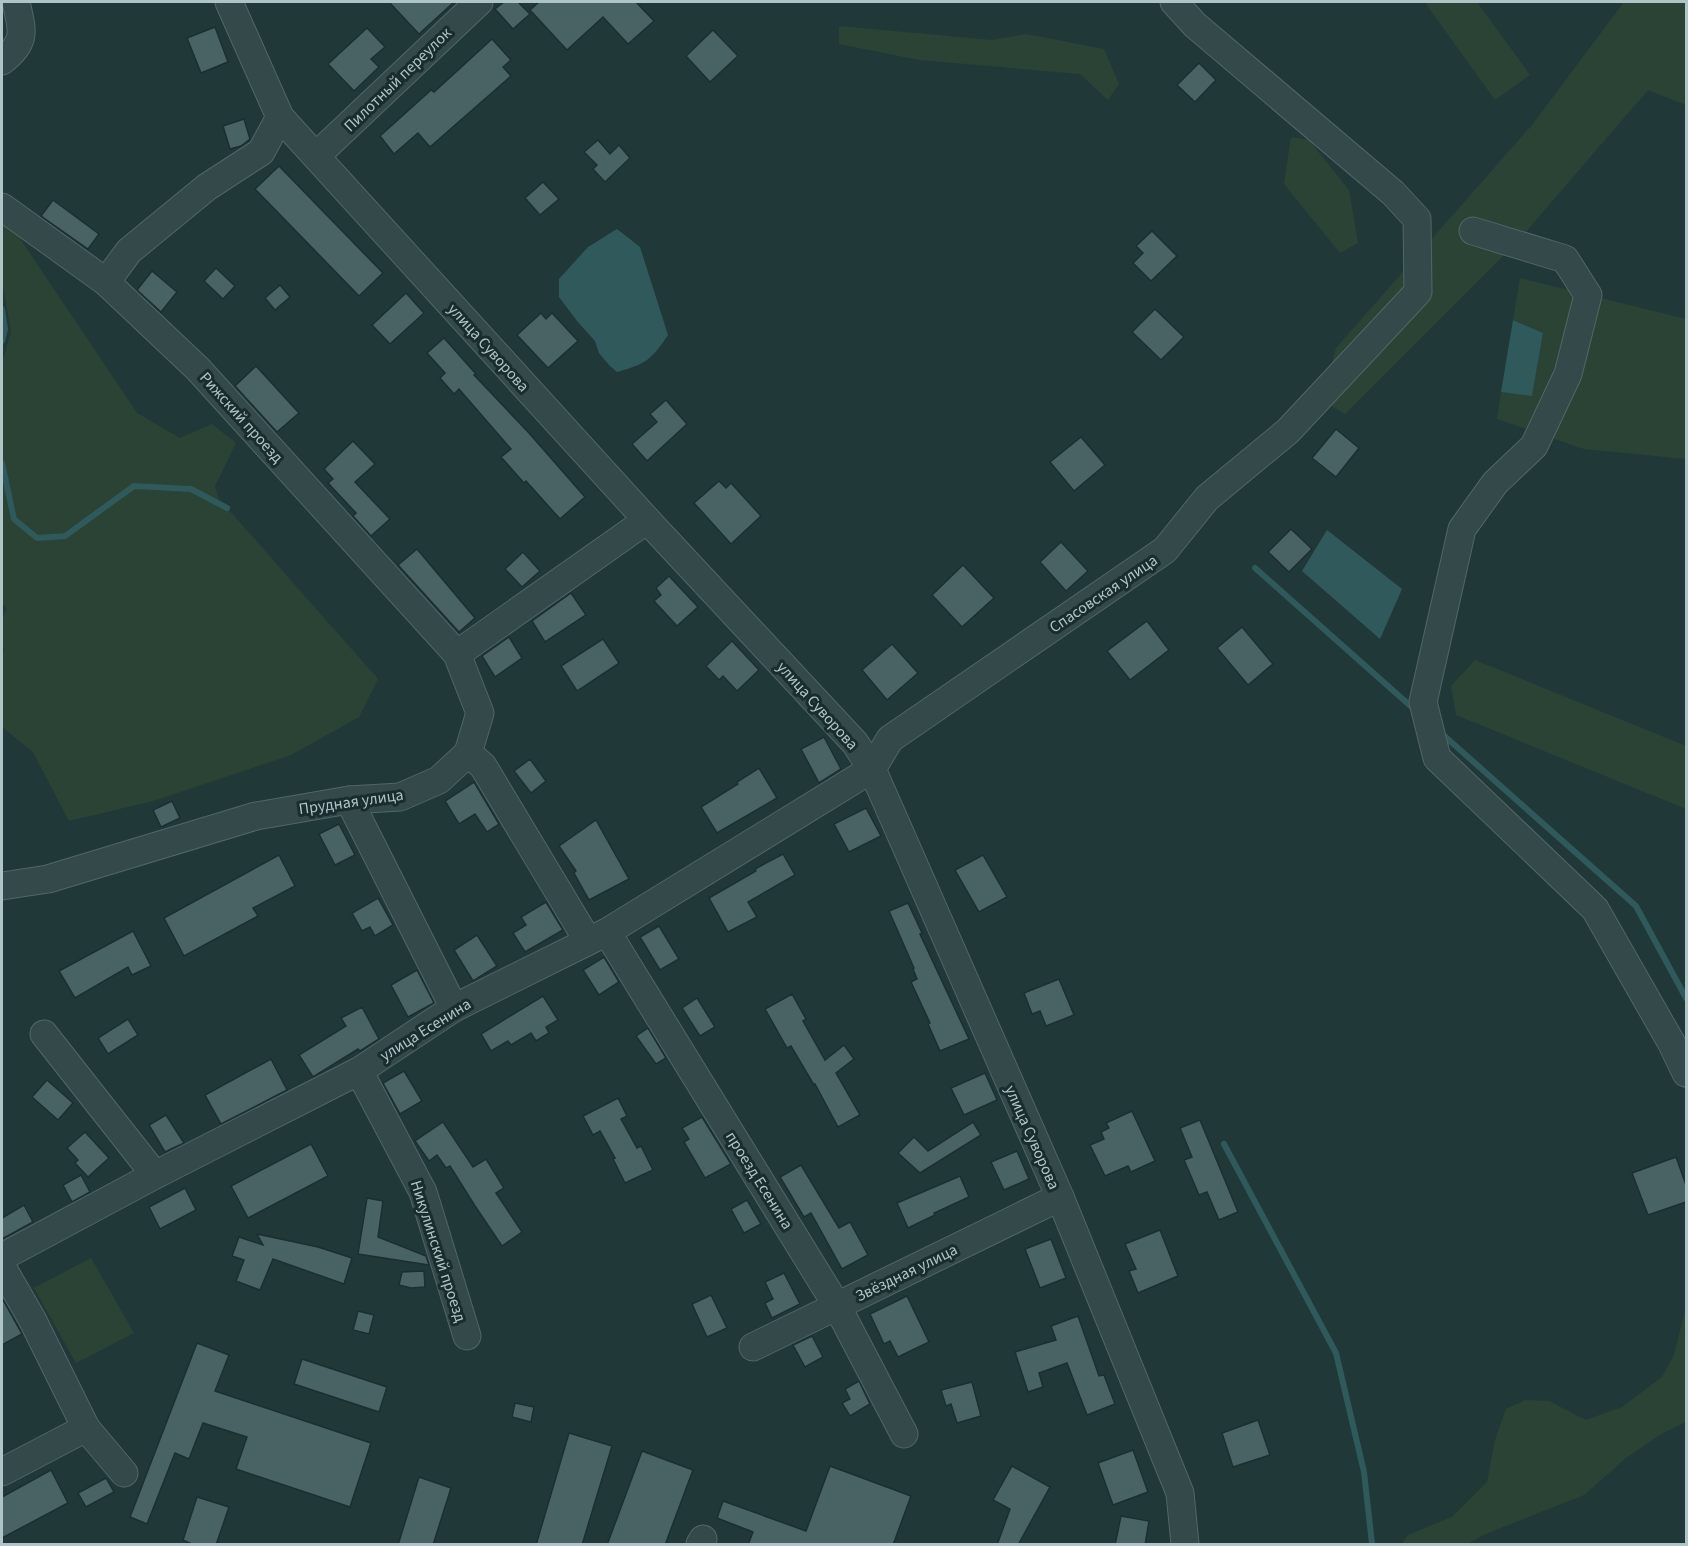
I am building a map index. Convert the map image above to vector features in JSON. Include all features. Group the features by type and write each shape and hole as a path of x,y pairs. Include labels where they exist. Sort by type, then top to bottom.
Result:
{"street":[{"path":"2,61 15,50 22,33 16,2"},
{"name":"улица Суворова","path":"229,2 280,117 647,520 855,743 872,769 1060,1197 1180,1493 1185,1545"},
{"name":"Пилотный переулок","path":"316,156 479,2"},
{"name":"Спасовская улица","path":"872,769 890,739 1165,550 1207,498 1288,431 1418,292 1417,219 1393,193 1195,25 1174,2"},
{"path":"106,282 129,251 207,187 261,152 280,117"},
{"name":"Рижский проезд","path":"2,207 106,282 198,369 457,654"},
{"path":"1473,231 1565,259 1588,295 1568,374 1534,446 1495,483 1462,529 1423,702 1437,758 1595,909 1671,1042 1686,1073"},
{"path":"468,753 480,713 457,654 647,520"},
{"name":"Прудная улица","path":"2,886 48,879 256,816 349,800 400,797 439,780 468,753"},
{"name":"проезд Есенина","path":"468,753 483,766 837,1306 904,1434"},
{"name":"улица Есенина","path":"2,1257 359,1071 454,1008 597,937 872,769"},
{"path":"349,800 454,1008"},
{"path":"44,1034 156,1175"},
{"name":"Никулинский проезд","path":"359,1071 423,1192 466,1336"},
{"name":"Звёздная улица","path":"753,1347 1060,1197"},
{"path":"2,1267 33,1319 86,1428 124,1473"},
{"path":"2,1472 86,1428"}],"green space":[{"path":"1429,2 1477,2 1530,75 1495,100 1426,4"},
{"path":"1624,2 1686,2 1686,105 1648,90 1518,241 1345,414 1321,400 1336,348 1532,125"},
{"path":"839,26 992,40 1026,34 1104,49 1119,84 1108,100 1080,74 919,60 839,44"},
{"path":"1291,137 1309,140 1349,190 1358,243 1340,253 1284,184"},
{"path":"2,225 19,237 137,413 180,438 212,424 236,443 215,486 219,500 189,486 135,483 63,533 38,536 17,518 2,454 2,363 11,332 2,281"},
{"path":"1520,278 1686,319 1686,459 1584,449 1497,419 1501,392 1532,395 1543,333 1513,320"},
{"path":"2,463 14,519 37,538 65,536 134,486 191,489 227,508 378,679 359,717 291,755 153,801 69,821 33,752 2,727 2,654 4,651 1,629 7,608 2,604"},
{"path":"1475,660 1686,746 1686,809 1456,715 1451,686"},
{"path":"91,1258 134,1333 76,1363 34,1288"},
{"path":"1686,1307 1686,1422 1661,1434 1626,1458 1584,1495 1488,1533 1467,1544 1402,1544 1408,1535 1452,1517 1487,1482 1495,1440 1506,1409 1525,1400 1549,1401 1586,1420 1622,1407 1662,1377 1674,1355"}],"water":[{"path":"617,229 640,247 668,335 647,360 617,372 599,353 595,341 559,297 559,279 588,247"},
{"path":"1513,320 1543,333 1532,396 1501,392"},
{"path":"1327,530 1402,589 1380,639 1302,571"}],"building":[{"path":"389,2 454,2 419,34"},
{"path":"504,2 518,2 530,14 513,29 495,9"},
{"path":"539,2 636,2 654,21 628,44 603,17 567,50 530,10"},
{"path":"215,27 228,62 201,73 187,38"},
{"path":"367,28 385,47 371,59 379,67 354,91 328,64"},
{"path":"713,30 738,56 710,82 686,56"},
{"path":"492,39 511,60 503,67 511,76 430,147 418,133 394,154 380,136 431,90 434,92"},
{"path":"1199,63 1216,80 1195,102 1177,85"},
{"path":"244,119 250,139 241,146 230,149 223,126"},
{"path":"598,140 610,154 619,145 630,158 605,182 593,169 597,165 584,152"},
{"path":"279,166 383,273 359,296 255,189"},
{"path":"543,182 559,199 540,215 525,198"},
{"path":"53,200 99,234 88,249 41,216"},
{"path":"1152,231 1177,256 1151,281 1133,263 1143,253 1136,246"},
{"path":"216,268 235,286 223,299 204,281"},
{"path":"152,271 177,292 161,312 137,290"},
{"path":"280,285 290,297 275,310 265,298"},
{"path":"406,293 424,313 390,344 372,325"},
{"path":"1155,309 1184,337 1161,360 1132,332"},
{"path":"541,313 546,319 552,313 578,341 548,368 517,335"},
{"path":"444,338 476,374 474,375 585,497 560,519 501,457 511,449 459,389 454,394 440,378 445,373 427,353"},
{"path":"256,366 299,413 277,432 235,386"},
{"path":"666,400 687,424 647,461 632,444 657,422 650,414"},
{"path":"1336,429 1359,448 1336,477 1312,458"},
{"path":"1081,437 1105,465 1074,491 1050,462"},
{"path":"353,441 375,464 355,482 390,519 371,536 353,516 356,513 328,483 333,479 324,469"},
{"path":"719,481 726,488 731,483 761,516 731,544 694,503"},
{"path":"1291,529 1312,549 1289,572 1268,552"},
{"path":"1061,542 1088,571 1066,591 1040,562"},
{"path":"417,549 475,618 459,632 398,565"},
{"path":"523,552 540,571 522,587 505,569"},
{"path":"963,565 994,598 962,627 932,595"},
{"path":"669,576 698,607 677,626 654,601 661,595 656,588"},
{"path":"571,593 586,615 545,642 532,621"},
{"path":"1147,621 1169,650 1130,680 1107,651"},
{"path":"1242,627 1273,664 1248,685 1217,648"},
{"path":"509,637 522,658 495,677 482,656"},
{"path":"603,639 619,663 577,691 561,666"},
{"path":"732,641 759,670 737,691 723,676 719,680 706,666"},
{"path":"892,644 918,673 887,700 862,670"},
{"path":"824,737 841,769 819,783 801,749"},
{"path":"530,759 546,781 531,793 514,771"},
{"path":"759,768 777,798 717,833 701,807"},
{"path":"474,782 499,824 487,832 475,814 459,824 445,801"},
{"path":"172,801 180,818 161,827 153,810"},
{"path":"866,808 881,836 849,852 834,824"},
{"path":"596,820 629,879 589,900 574,873 576,871 559,846"},
{"path":"339,824 355,855 335,865 319,834"},
{"path":"783,854 795,875 748,902 757,917 728,932 709,898"},
{"path":"279,855 295,886 253,908 258,916 184,956 164,918"},
{"path":"983,855 1007,897 979,912 955,870"},
{"path":"378,898 393,925 375,936 370,927 362,931 352,913"},
{"path":"546,902 563,930 525,952 513,933 526,925 521,917"},
{"path":"908,903 969,1039 940,1051 911,982 917,979 914,968 889,911"},
{"path":"659,926 679,959 660,970 640,937"},
{"path":"133,931 151,966 132,975 128,967 75,998 59,971"},
{"path":"477,935 497,966 473,981 454,950"},
{"path":"604,957 619,982 599,995 583,970"},
{"path":"417,970 434,1003 408,1017 391,985"},
{"path":"1059,979 1074,1015 1046,1026 1040,1011 1032,1014 1024,993"},
{"path":"792,994 806,1019 803,1021 825,1060 844,1045 854,1059 836,1073 860,1115 838,1127 815,1084 791,1046 787,1048 765,1009"},
{"path":"543,996 558,1020 546,1027 549,1033 536,1041 531,1033 511,1045 508,1041 491,1051 481,1034"},
{"path":"697,998 715,1027 700,1036 682,1008"},
{"path":"362,1007 379,1039 360,1051 358,1049 313,1077 299,1055 346,1026 341,1018"},
{"path":"128,1019 138,1035 108,1054 98,1038"},
{"path":"648,1028 666,1058 656,1064 636,1036"},
{"path":"271,1059 287,1090 221,1124 205,1095"},
{"path":"404,1071 422,1101 400,1114 383,1083"},
{"path":"985,1073 997,1100 964,1115 951,1088"},
{"path":"47,1080 73,1103 58,1120 32,1097"},
{"path":"618,1098 627,1116 621,1119 637,1148 641,1146 653,1170 625,1183 613,1159 615,1158 600,1131 593,1135 583,1116"},
{"path":"1132,1111 1155,1161 1131,1172 1128,1166 1105,1176 1090,1145 1104,1139 1101,1132 1109,1128 1106,1123"},
{"path":"166,1115 184,1143 165,1152 149,1125"},
{"path":"702,1117 731,1164 705,1178 684,1142 689,1139 682,1128"},
{"path":"1200,1120 1238,1212 1219,1220 1207,1192 1199,1195 1184,1160 1192,1157 1180,1128"},
{"path":"443,1122 473,1167 486,1159 504,1188 496,1193 522,1232 502,1246 450,1166 446,1168 437,1155 429,1161 415,1141"},
{"path":"973,1122 981,1135 920,1173 898,1153 914,1137 928,1151"},
{"path":"85,1132 109,1158 88,1177 75,1163 78,1160 67,1148"},
{"path":"311,1144 328,1176 248,1218 231,1186"},
{"path":"1017,1151 1029,1179 1004,1190 991,1162"},
{"path":"1676,1157 1686,1185 1686,1202 1648,1215 1632,1173"},
{"path":"801,1165 839,1228 850,1222 868,1255 842,1269 811,1213 804,1217 780,1177"},
{"path":"81,1175 90,1192 72,1202 63,1185"},
{"path":"960,1176 969,1197 908,1228 897,1203"},
{"path":"185,1188 196,1210 160,1229 149,1207"},
{"path":"367,1198 383,1201 378,1237 426,1256 429,1265 358,1254"},
{"path":"747,1200 761,1224 744,1233 731,1209"},
{"path":"24,1205 33,1222 2,1239 2,1218"},
{"path":"1160,1230 1178,1276 1138,1293 1129,1271 1136,1269 1125,1244"},
{"path":"257,1234 318,1247 352,1258 344,1284 273,1259 260,1290 236,1281 244,1260 232,1256 239,1237 263,1245"},
{"path":"1051,1239 1066,1278 1040,1288 1025,1249"},
{"path":"424,1271 425,1287 411,1288 399,1285 402,1272"},
{"path":"784,1273 800,1304 772,1318 765,1303 773,1299 765,1282"},
{"path":"711,1295 727,1328 707,1337 692,1304"},
{"path":"907,1296 929,1342 898,1357 890,1341 884,1344 870,1314"},
{"path":"2,1298 22,1334 2,1345"},
{"path":"358,1311 374,1315 369,1334 353,1330"},
{"path":"1078,1316 1099,1376 1104,1375 1115,1404 1087,1415 1067,1363 1039,1373 1043,1387 1028,1392 1015,1352 1056,1340 1051,1326"},
{"path":"812,1336 823,1357 805,1367 793,1345"},
{"path":"197,1343 229,1355 215,1391 371,1443 350,1507 236,1469 247,1437 203,1423 189,1459 175,1453 147,1524 130,1517"},
{"path":"302,1359 387,1387 379,1412 294,1384"},
{"path":"859,1381 870,1404 850,1416 842,1403 850,1399 845,1389"},
{"path":"972,1382 981,1416 957,1423 951,1404 946,1406 941,1390"},
{"path":"515,1403 534,1407 531,1422 512,1417"},
{"path":"1258,1420 1270,1455 1233,1467 1222,1433"},
{"path":"569,1433 612,1446 582,1545 536,1545"},
{"path":"1133,1450 1148,1492 1113,1505 1098,1463"},
{"path":"642,1451 693,1470 665,1545 607,1545"},
{"path":"830,1466 911,1496 893,1545 748,1545 753,1532 717,1518 723,1501 806,1531"},
{"path":"1012,1466 1050,1487 1018,1545 997,1545 1010,1509 993,1500"},
{"path":"51,1470 68,1503 2,1538 2,1497"},
{"path":"419,1477 451,1488 433,1545 398,1545"},
{"path":"106,1478 114,1492 86,1507 78,1493"},
{"path":"197,1497 229,1507 216,1545 194,1545 183,1540"},
{"path":"1121,1516 1149,1521 1145,1545 1115,1545"}],"waterway":[{"path":"2,309 5,329 2,341"},
{"path":"2,463 14,519 37,538 65,536 134,486 191,489 227,508"},
{"path":"1255,568 1415,710"},
{"path":"1441,733 1636,906 1686,998"},
{"path":"1224,1144 1336,1353 1364,1472 1372,1544"}]}
